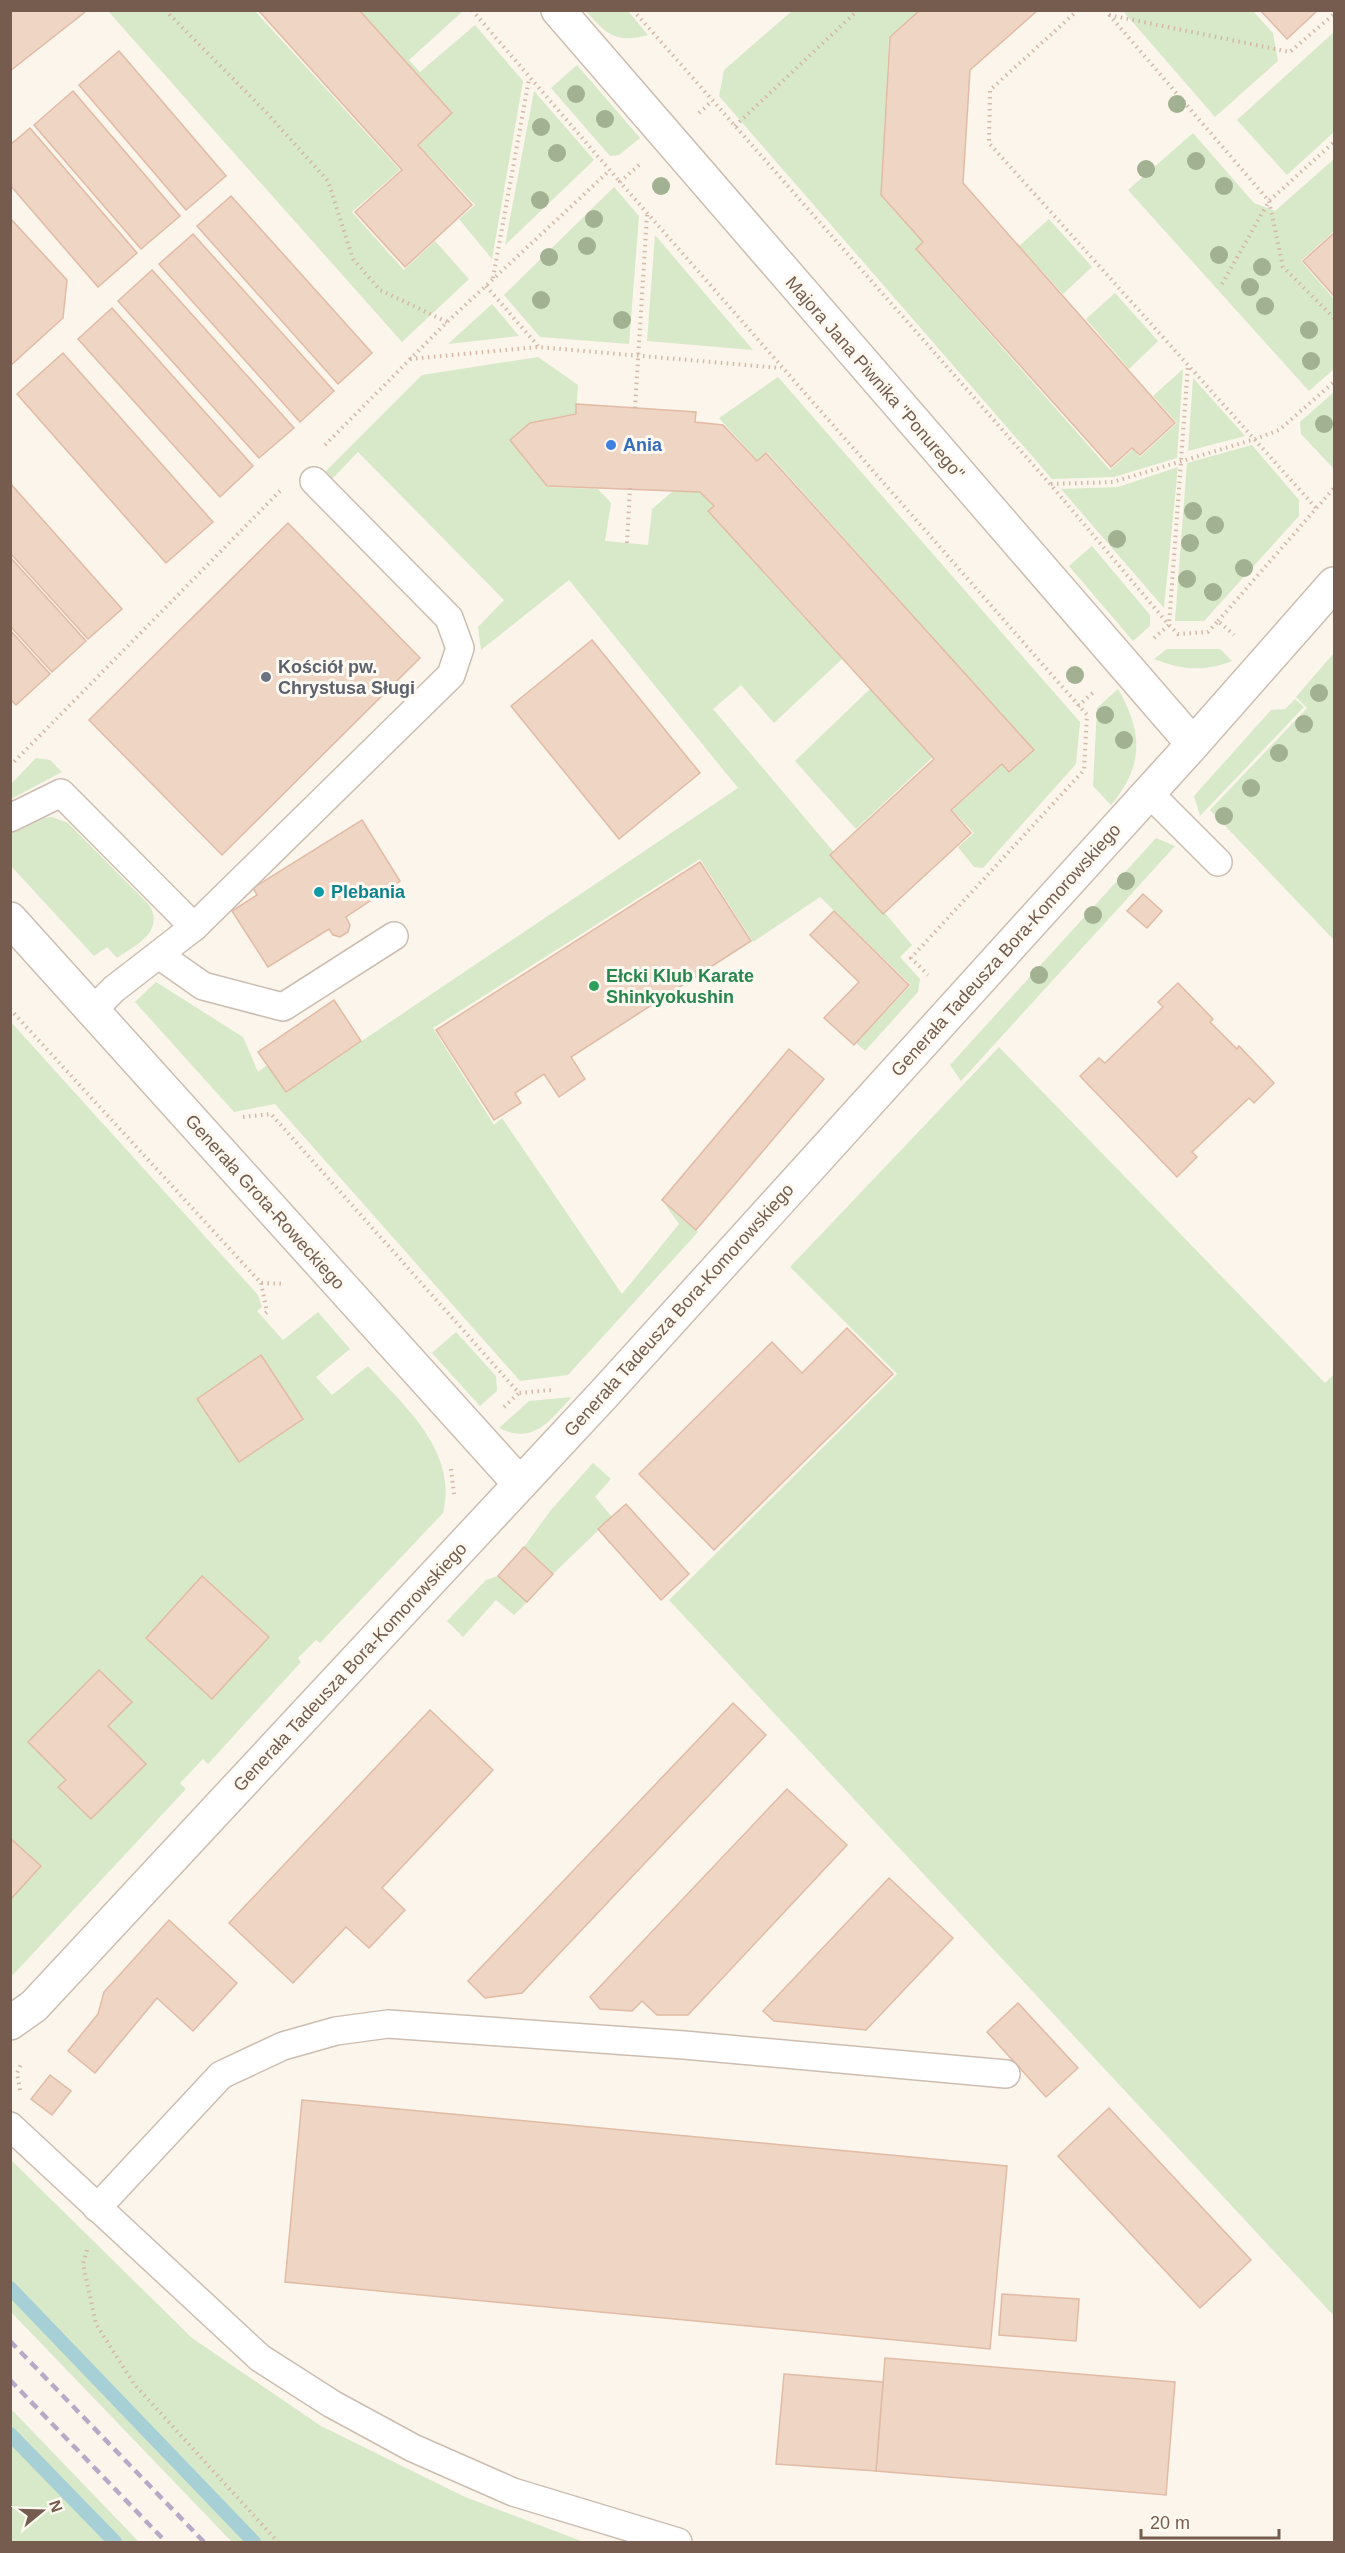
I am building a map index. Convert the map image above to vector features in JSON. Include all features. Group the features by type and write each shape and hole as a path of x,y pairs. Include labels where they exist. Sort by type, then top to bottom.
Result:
{"street":[{"name":"Majora Jana Piwnika \"Ponurego\"","path":"558,10 1193,744"},
{"name":"Generała Tadeusza Bora-Komorowskiego","path":"10,2023 34,2006 520,1484 1149,793 1335,584"},
{"name":"Generała Grota-Roweckiego","path":"10,919 520,1484"}],"lane":[{"path":"93,1010 114,989 194,927 451,675 460,648 449,618 314,481"},
{"path":"10,818 61,793 194,927"},
{"path":"1149,793 1218,862"},
{"path":"159,955 203,986 283,1007 394,936"},
{"path":"97,2208 221,2075 283,2046 336,2031 388,2024 684,2045 1006,2074"},
{"path":"10,2126 260,2358 332,2404 413,2448 513,2492 678,2542"}],"path":[{"path":"165,10 265,111 328,181 353,259 380,290 447,322"},
{"path":"472,10 781,368 1087,715 1084,770 911,958 928,975 929,986"},
{"path":"633,10 1050,484 1178,634 1208,632 1335,488"},
{"path":"735,126 858,10"},
{"path":"1078,10 990,90 988,143 1316,508"},
{"path":"1107,13 1290,52 1335,14"},
{"path":"1107,13 1269,201 1283,267 1335,318"},
{"path":"493,279 530,78"},
{"path":"620,182 712,101"},
{"path":"1222,284 1269,201 1335,142"},
{"path":"635,408 647,214"},
{"path":"486,286 538,347"},
{"path":"409,359 538,347 781,368"},
{"path":"1169,625 1183,460 1188,365"},
{"path":"1050,484 1113,482 1256,439 1279,430 1335,382"},
{"path":"627,543 630,488"},
{"path":"1218,621 1265,663"},
{"path":"240,1117 271,1114 519,1393 552,1390"},
{"path":"261,1283 267,1312 262,1316"},
{"path":"97,2208 83,2264 96,2324 134,2384 278,2542"}],"green space":[{"path":"108,11 255,11 400,170 352,212 404,270 435,241 469,279 402,342"},
{"path":"360,11 463,11 409,60 420,72 475,25 523,81 492,259 459,219 475,205 419,145 453,113"},
{"path":"586,11 628,11 648,35 628,38 612,35"},
{"path":"792,11 919,11 889,38 881,196 923,243 916,250 1110,470 1133,449 1140,457 1177,423 1153,396 1183,369 1177,458 1114,477 1052,479 719,96 724,70"},
{"path":"1123,11 1253,11 1273,33 1278,61 1215,117"},
{"path":"1334,32 1334,132 1287,175 1237,120"},
{"path":"577,65 640,138 619,155 610,156 551,88"},
{"path":"534,91 594,160 505,245"},
{"path":"1193,133 1254,203 1275,211 1334,159 1334,231 1301,261 1334,299 1334,369 1309,391 1128,190"},
{"path":"614,187 639,216 629,344 540,337 504,295"},
{"path":"1049,219 1092,267 1063,294 1019,246"},
{"path":"655,235 753,350 647,341"},
{"path":"1115,293 1158,341 1129,369 1086,319"},
{"path":"492,304 519,336 448,344"},
{"path":"538,357 578,385 576,413 530,423 509,440 547,487 598,489 611,503 605,541 648,545 652,509 673,491 700,492 713,506 707,511 842,659 774,723 741,685 713,709 912,945 900,957 920,979 918,992 865,1051 856,1043 911,985 820,897 753,942 700,859 433,1028 494,1125 502,1118 622,1294 679,1224 662,1200 698,1232 568,1375 520,1381 275,1104 234,1112 135,1002 156,982 243,1037 258,1072 267,1065 286,1092 738,788 569,580 481,650 478,627 504,600 358,452 332,479 324,473 422,375"},
{"path":"778,377 1080,722 1076,764 983,868 974,867 958,847 974,833 952,810 1002,765 1009,773 1034,750 767,452 757,460 719,418"},
{"path":"1193,378 1245,436 1188,451"},
{"path":"1334,392 1334,469 1301,434 1300,422"},
{"path":"1252,445 1299,500 1299,516 1204,621 1175,621 1187,463"},
{"path":"1178,467 1164,608 1061,489 1118,487"},
{"path":"1092,546 1150,615 1150,626 1133,641 1069,566"},
{"path":"1167,649 1220,649 1232,661 1212,667 1193,668 1174,666 1154,659"},
{"path":"1334,653 1334,940 1210,810 1307,708 1296,697"},
{"path":"870,689 932,758 856,829 795,761"},
{"path":"1118,689 1132,720 1136,748 1130,776 1111,805 1093,786 1097,708"},
{"path":"1295,699 1304,707 1200,816 1194,796 1271,710 1285,709"},
{"path":"36,758 50,760 62,772 11,799 11,784"},
{"path":"52,817 68,823 150,906 153,915 151,930 139,943 117,958 107,947 94,956 11,866 11,834 44,818"},
{"path":"1156,838 1175,846 961,1081 950,1065"},
{"path":"10,1021 258,1295 262,1307 257,1311 283,1340 318,1312 350,1349 316,1377 332,1395 368,1366 412,1414 425,1432 436,1450 443,1470 446,1491 443,1513 320,1643 316,1640 298,1658 301,1662 208,1764 203,1759 180,1783 186,1789 11,1977"},
{"path":"999,1047 1325,1383 1334,1374 1334,2316 669,1600 897,1374 790,1267"},
{"path":"456,1332 496,1376 497,1391 480,1406 432,1353"},
{"path":"572,1397 548,1422 531,1432 511,1433 499,1428 529,1401"},
{"path":"593,1463 611,1479 595,1497 612,1517 553,1574 524,1547 551,1510"},
{"path":"498,1576 527,1602 514,1615 496,1600 463,1637 447,1621 486,1580"},
{"path":"10,2159 192,2338 321,2426 465,2497 584,2542 232,2542 11,2312"},
{"path":"11,2409 139,2542 11,2542"}],"building":[{"path":"10,10 84,10 85,12 10,71"},
{"path":"258,10 359,10 452,113 418,145 472,205 405,267 355,212 402,170"},
{"path":"920,10 1038,10 970,70 963,183 1175,423 1140,455 1132,448 1111,467 916,249 923,242 881,195 890,37"},
{"path":"1260,10 1318,10 1287,39"},
{"path":"119,51 226,176 186,210 79,85"},
{"path":"73,91 180,216 141,249 34,125"},
{"path":"30,128 137,253 98,287 10,185 10,145"},
{"path":"231,196 372,353 338,384 197,226"},
{"path":"10,218 67,280 63,318 10,366"},
{"path":"1334,233 1334,296 1303,261"},
{"path":"193,234 334,391 300,422 159,264"},
{"path":"152,270 294,428 259,458 118,301"},
{"path":"112,308 253,466 220,497 78,339"},
{"path":"63,353 213,522 166,563 17,394"},
{"path":"576,404 696,412 695,422 723,425 757,461 766,453 1034,750 1009,772 1002,764 951,810 971,833 883,914 830,855 934,759 708,511 714,506 700,492 547,486 510,440 530,423 576,414"},
{"path":"10,483 122,609 88,639 10,553"},
{"name":"Kościół pw. Chrystusa Sługi","path":"288,523 420,658 222,855 89,720"},
{"path":"10,557 86,641 52,672 10,626"},
{"path":"10,630 50,674 16,705 10,699"},
{"path":"592,640 700,773 619,839 511,706"},
{"name":"Plebania","path":"362,820 400,881 346,917 350,925 348,932 340,937 333,935 329,929 268,967 232,911 257,895 253,888"},
{"name":"Ełcki Klub Karate Shinkyokushin","path":"700,862 751,941 571,1057 585,1079 559,1097 544,1074 515,1093 521,1103 494,1120 436,1030"},
{"path":"1143,894 1162,911 1147,928 1127,911"},
{"path":"834,911 909,985 854,1045 824,1018 859,982 810,935"},
{"path":"1178,983 1213,1019 1210,1022 1237,1049 1239,1046 1274,1083 1254,1103 1249,1098 1192,1152 1197,1157 1177,1177 1080,1076 1099,1058 1105,1063 1163,1007 1158,1002"},
{"path":"334,1000 361,1041 286,1092 258,1052"},
{"path":"789,1049 824,1079 696,1230 662,1200"},
{"path":"847,1328 893,1374 714,1550 639,1474 772,1342 802,1373"},
{"path":"261,1355 303,1419 239,1462 197,1399"},
{"path":"626,1504 689,1574 661,1600 598,1529"},
{"path":"524,1547 553,1574 527,1602 498,1576"},
{"path":"202,1576 269,1637 212,1699 146,1638"},
{"path":"99,1670 132,1702 108,1726 146,1764 91,1819 58,1787 66,1780 28,1742"},
{"path":"733,1703 766,1735 522,1993 485,1998 468,1981"},
{"path":"430,1710 493,1770 382,1888 405,1910 369,1948 346,1927 293,1983 229,1923"},
{"path":"787,1789 847,1845 688,2015 657,2015 642,2001 632,2011 600,2009 590,1997"},
{"path":"10,1838 41,1866 10,1900"},
{"path":"889,1878 953,1938 866,2030 774,2021 763,2011"},
{"path":"169,1920 237,1983 193,2031 157,1998 95,2073 68,2051 98,2014 104,1992"},
{"path":"1018,2003 1078,2068 1046,2097 987,2032"},
{"path":"50,2075 71,2091 52,2115 31,2099"},
{"path":"302,2100 1007,2166 990,2349 285,2282"},
{"path":"1109,2108 1251,2260 1200,2308 1058,2156"},
{"path":"1002,2294 1079,2299 1076,2341 999,2335"},
{"path":"885,2358 1175,2382 1166,2495 876,2471"},
{"path":"784,2374 883,2382 876,2471 776,2464"}],"waterway":[{"path":"10,2288 254,2542"},
{"path":"10,2434 115,2542"}],"railway":[{"path":"10,2341 204,2542"},
{"path":"10,2380 166,2542"}],"place":[{"name":"Ania","path":"611,445"},
{"name":"Kościół pw. Chrystusa Sługi","path":"266,677"},
{"name":"Plebania","path":"319,892"},
{"name":"Ełcki Klub Karate Shinkyokushin","path":"594,986"}]}
